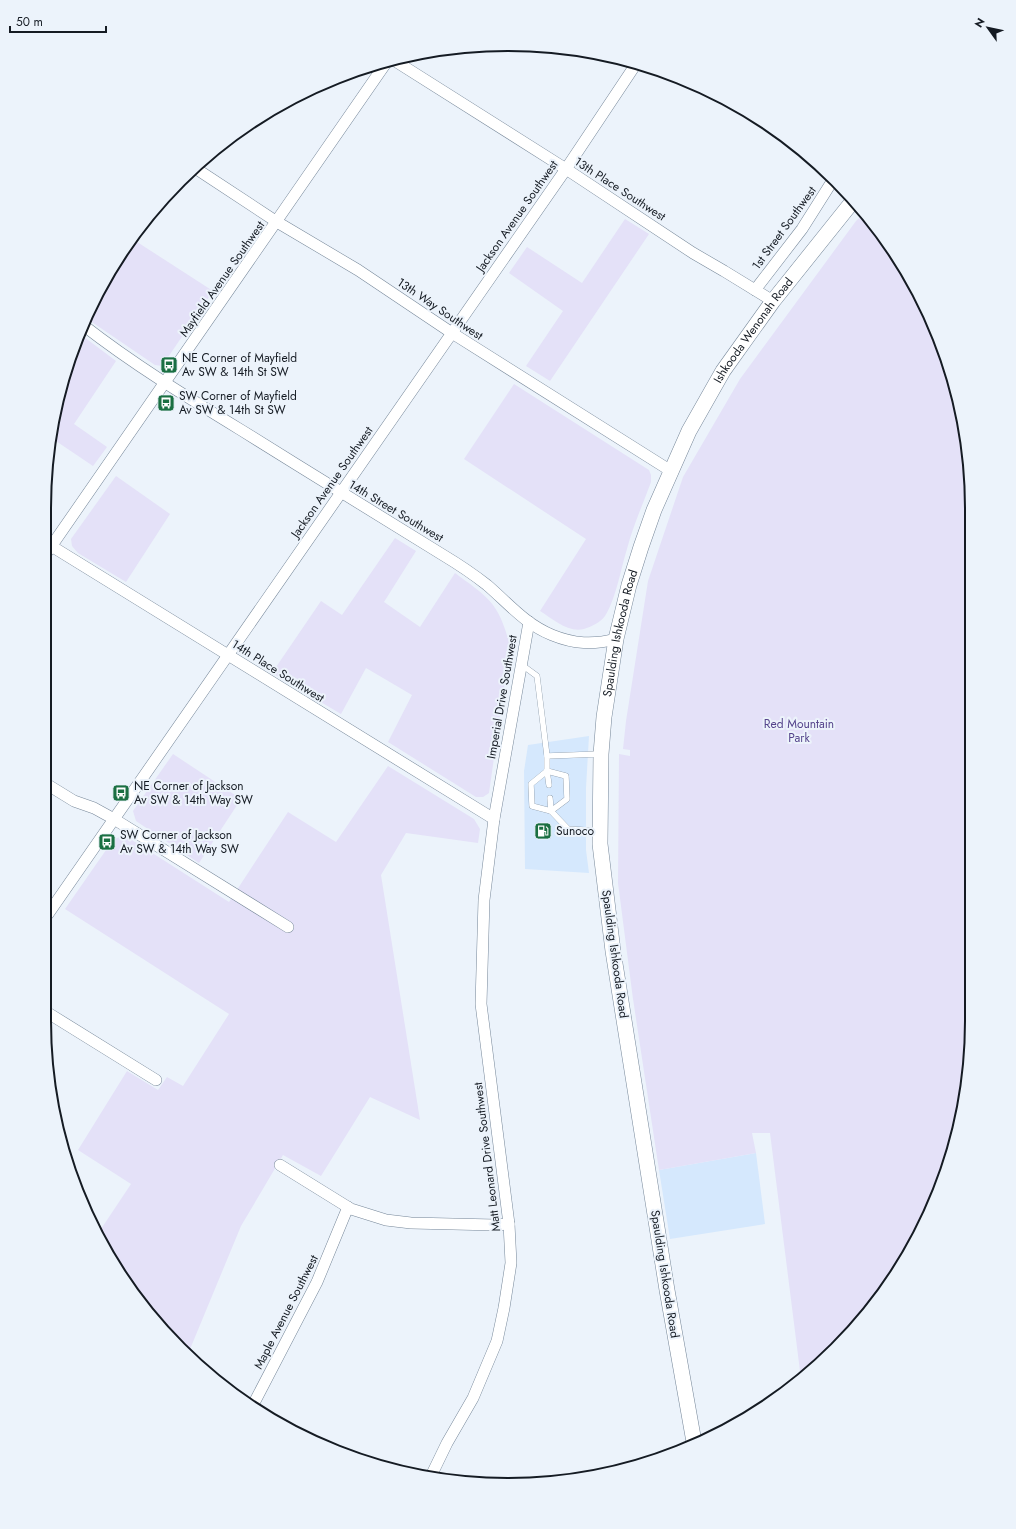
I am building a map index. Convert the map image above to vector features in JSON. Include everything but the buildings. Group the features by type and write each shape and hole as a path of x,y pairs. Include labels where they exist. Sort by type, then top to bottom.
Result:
{"street":[{"name":"13th Place Southwest","path":"401,64 566,169 693,253 773,302"},
{"name":"Mayfield Avenue Southwest","path":"51,544 165,384 382,69"},
{"name":"Jackson Avenue Southwest","path":"51,910 566,169 633,69"},
{"name":"13th Way Southwest","path":"200,171 277,222 358,270 452,333 671,471"},
{"name":"1st Street Southwest","path":"755,290 802,229 830,184"},
{"name":"Ishkooda Wenonah Road","path":"671,471 689,431 723,371 773,302 850,205"},
{"name":"14th Street Southwest","path":"88,329 165,384 444,555 475,576 529,622"},
{"name":"Spaulding Ishkooda Road","path":"671,471 654,510 641,547 629,585 616,639 601,754 600,831 614,959 667,1290 693,1438"},
{"name":"14th Place Southwest","path":"51,548 494,819"},
{"name":"Imperial Drive Southwest","path":"494,819 529,622 551,635 582,644 605,642 616,639"},
{"path":"51,787 74,801 94,808 114,819 288,927"},
{"name":"Matt Leonard Drive Southwest","path":"433,1471 472,1398 496,1341 504,1308 511,1263 509,1224 481,1004 484,900 494,819"},
{"path":"51,1015 156,1080"},
{"path":"280,1165 348,1207 386,1220 411,1223 509,1224"},
{"name":"Maple Avenue Southwest","path":"255,1402 317,1282 348,1207"}],"lane":[{"path":"521,665 537,676 549,785"},
{"path":"547,756 601,754"},
{"path":"547,771 566,776 567,799 551,811"},
{"path":"547,771 531,784 532,806 551,811 568,829 600,831"},
{"path":"550,798 551,811"}],"shaded area":[{"path":"589,736 586,788 586,850 589,873 525,869 524,771 528,745"},
{"path":"756,1153 765,1224 670,1239 659,1170"}],"green space":[{"name":"Red Mountain Park","path":"860,217 871,230 888,254 918,306 941,361 956,419 961,448 965,508 964,1051 961,1081 949,1139 941,1168 918,1223 904,1250 871,1299 831,1344 800,1372 770,1133 752,1133 756,1153 659,1170 633,999 618,883 619,754 630,756 630,750 623,749 648,581 683,477 740,379"},
{"path":"625,219 649,234 550,381 526,366 563,311 509,273 527,247 582,283"},
{"path":"137,242 213,291 162,366 155,365 91,321 112,279"},
{"path":"84,337 116,361 74,424 107,447 93,466 56,441 67,390 75,361"},
{"path":"514,384 649,470 651,475 651,482 632,532 609,609 601,620 593,626 584,629 578,630 566,627 540,611 586,539 464,459"},
{"path":"116,476 170,514 126,582 78,553 72,546 71,539"},
{"path":"395,538 416,551 384,602 420,627 455,573 489,600 499,614 505,630 510,645 489,793 483,797 476,797 388,742 412,695 366,668 341,714 272,673 321,601 342,615"},
{"path":"173,754 241,799 199,863 136,821 133,811"},
{"path":"388,766 474,819 480,829 478,843 406,833 381,875 420,1120 370,1097 321,1176 283,1155 241,1226 190,1349 164,1322 145,1299 112,1250 101,1229 131,1184 78,1150 127,1071 158,1090 167,1077 183,1086 229,1014 65,909 113,840 119,837 132,840 229,902 288,812 336,842"}],"place":[{"name":"NE Corner of Mayfield Av SW & 14th St SW","path":"169,365"},
{"name":"SW Corner of Mayfield Av SW & 14th St SW","path":"166,403"},
{"name":"NE Corner of Jackson Av SW & 14th Way SW","path":"121,793"},
{"name":"Sunoco","path":"543,831"},
{"name":"SW Corner of Jackson Av SW & 14th Way SW","path":"107,842"}]}
